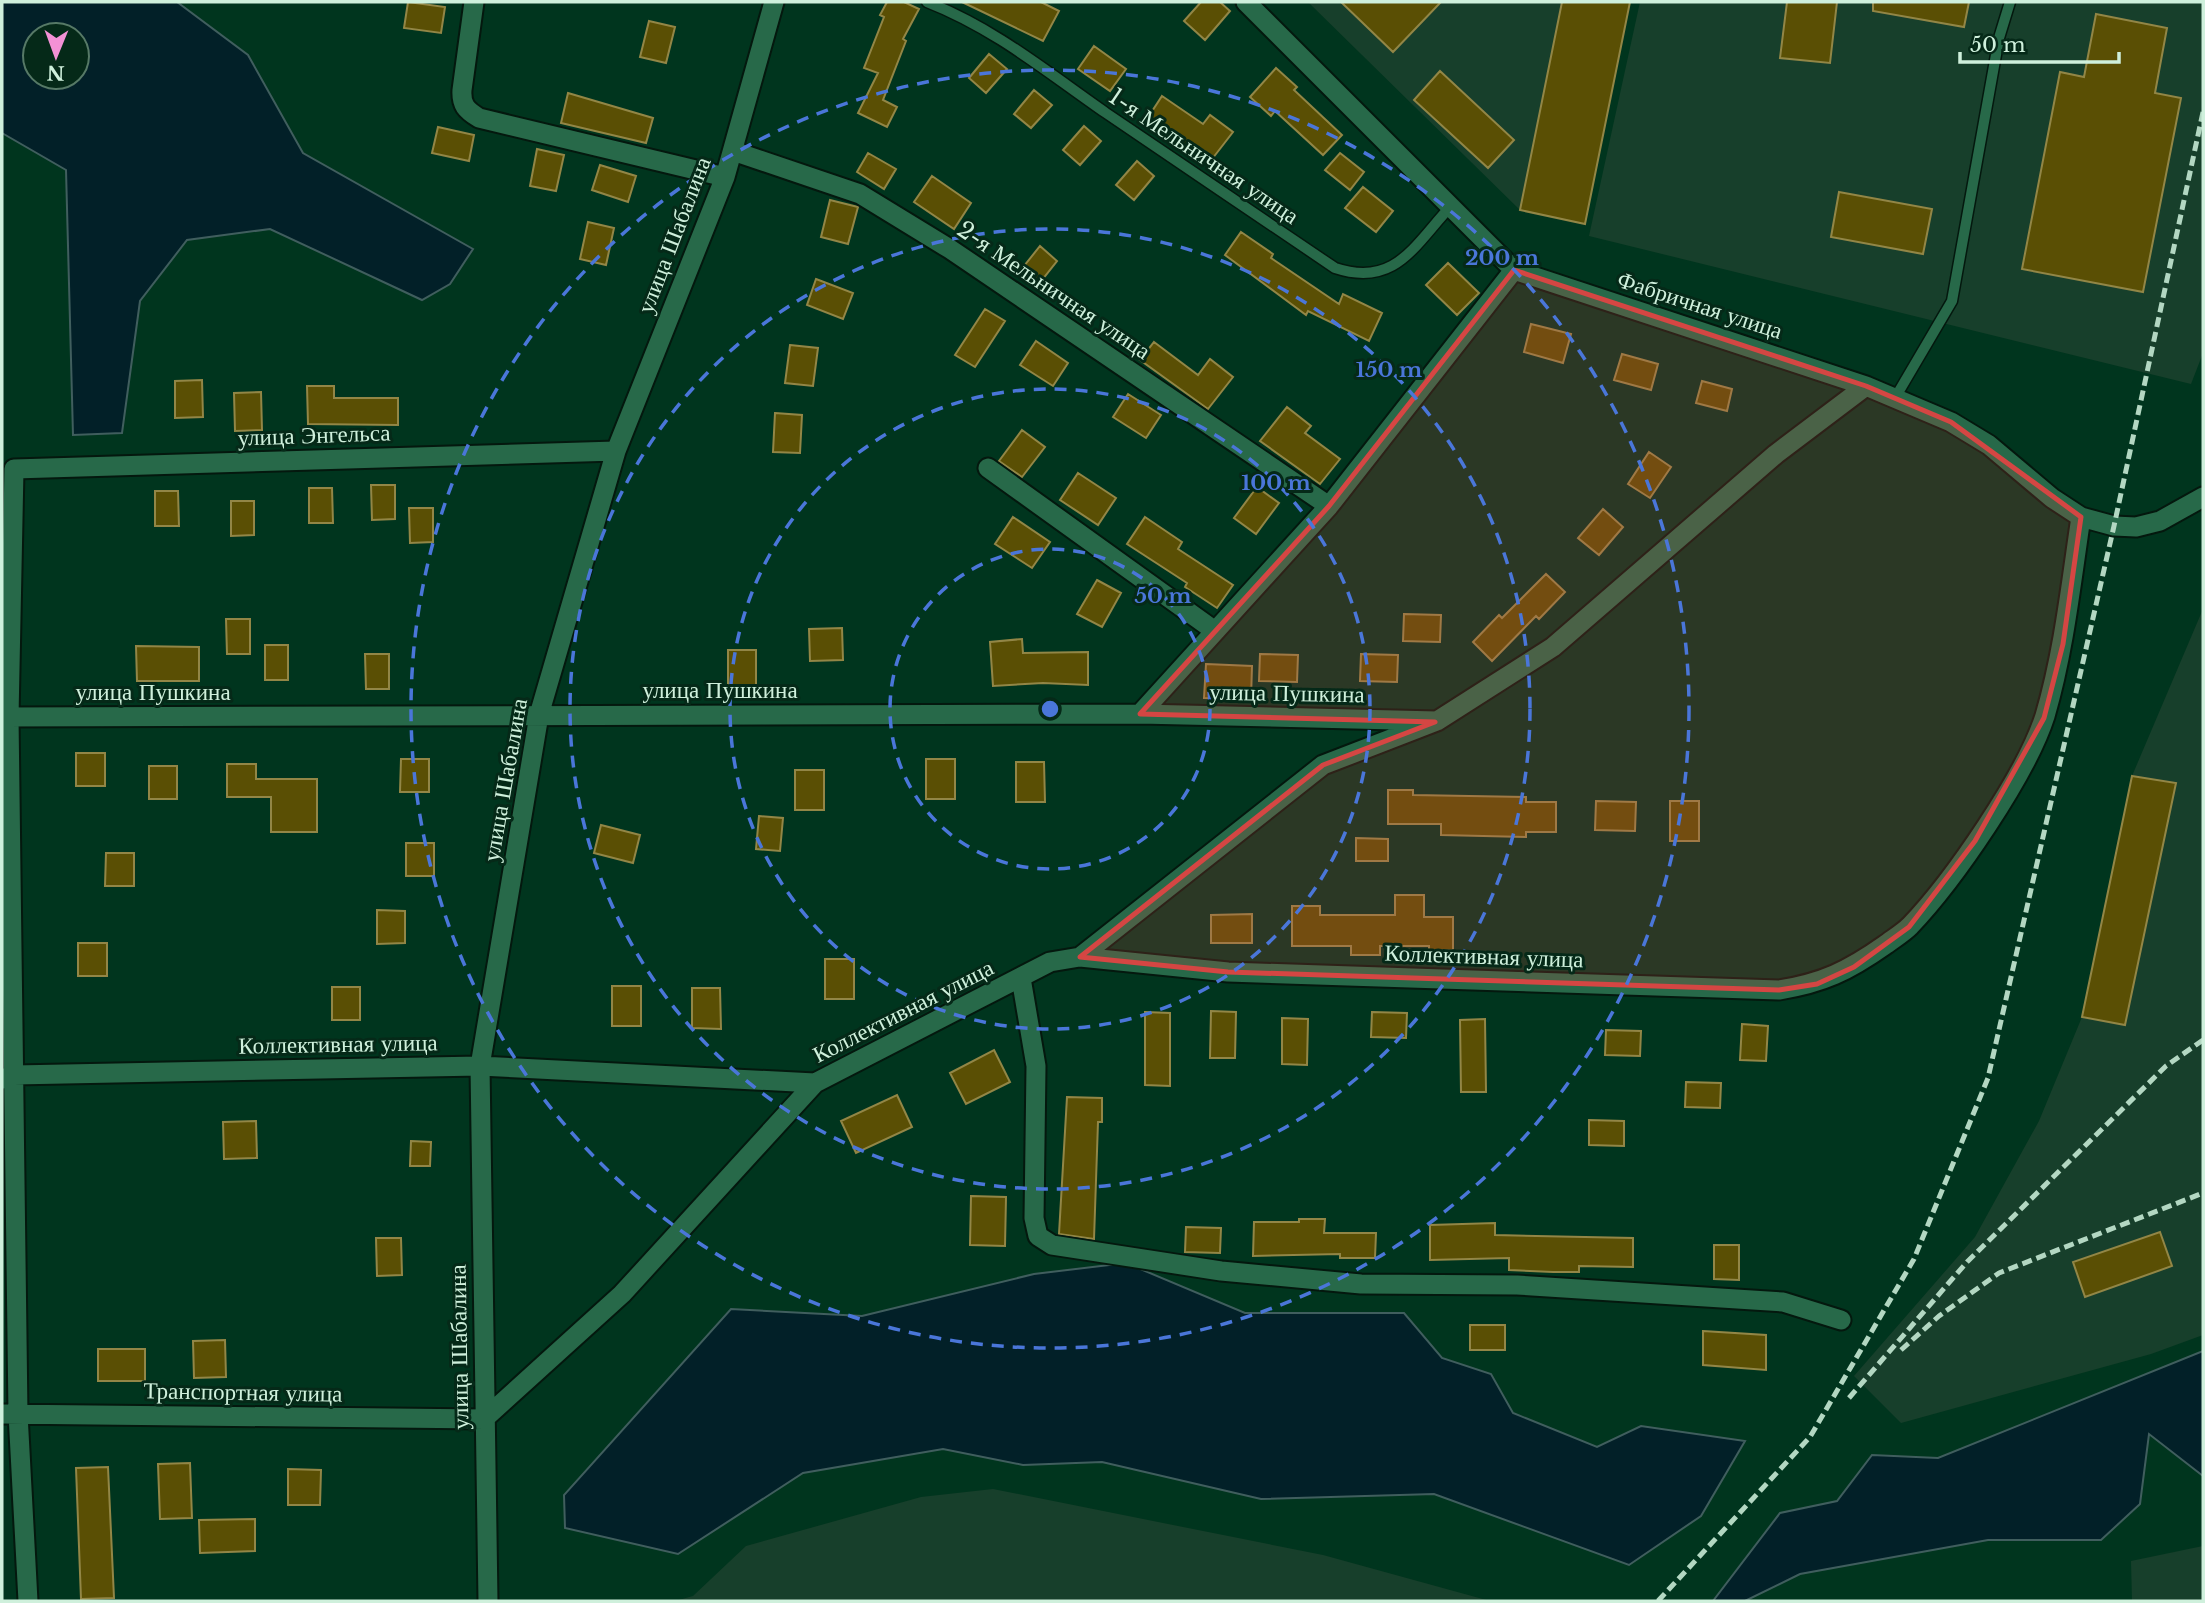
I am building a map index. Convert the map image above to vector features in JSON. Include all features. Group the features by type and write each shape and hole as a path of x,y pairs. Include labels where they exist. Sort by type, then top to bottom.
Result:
{"street":[{"path":"474,2 461,101 466,110 478,118 725,177"},
{"name":"улица Шабалина","path":"488,1601 480,1066 539,715 616,451 725,177 774,2"},
{"name":"Фабричная улица","path":"1246,2 1452,205 1514,270 1866,386 1951,422 1989,445 2052,498 2081,517 2115,526 2136,527 2160,521 2203,498"},
{"name":"2-я Мельничная улица","path":"733,151 860,194 950,249 1329,506"},
{"path":"1140,714 1329,506 1514,270"},
{"path":"1080,957 1323,765 1437,721 1553,647 1776,454 1866,386"},
{"name":"улица Энгельса","path":"6,717 14,469 616,451"},
{"path":"988,468 1215,631"},
{"name":"Коллективная улица","path":"8,1077 480,1066 815,1083 1051,962 1080,957 1228,972 1779,990 1817,984 1854,967 1909,927 1975,841 2026,759 2044,718 2063,644 2081,517"},
{"name":"улица Пушкина","path":"6,717 1140,714 1437,721"},
{"path":"6,717 10,1414 28,1601"},
{"path":"1021,978 1035,1066 1034,1219 1038,1236 1052,1245 1221,1271 1361,1284 1517,1285 1783,1302 1840,1320"},
{"path":"484,1419 622,1294 815,1083"},
{"name":"Транспортная улица","path":"10,1414 484,1419"}],"lane":[{"name":"1-я Мельничная улица","path":"926,2 1006,40 1105,112 1335,268 1357,275 1378,273 1395,265 1452,205"},
{"path":"1895,398 1952,300 1999,38 2010,2"}],"highlighted area":[{"path":"1514,270 1866,386 1951,422 2081,517 2063,644 2044,718 1975,841 1909,927 1854,967 1817,984 1779,990 1228,972 1080,957 1323,765 1435,722 1140,714 1329,506"}],"shaded area":[{"path":"1308,2 1630,2 1585,224 1520,210"},
{"path":"1640,2 2203,2 2203,353 2191,384 1589,236"},
{"path":"2203,609 2203,1335 2151,1354 1901,1423 1854,1376 1975,1237 2039,1121 2082,1017 2132,776"},
{"path":"993,1489 1323,1555 1490,1601 675,1601 693,1596 746,1546 921,1497"},
{"path":"2203,1546 2203,1601 2132,1601 2131,1561"}],"water":[{"path":"2,2 177,2 248,55 303,153 473,249 450,284 422,300 270,229 187,240 140,301 122,433 73,435 66,170 2,133"},
{"path":"1126,1263 1245,1313 1404,1313 1442,1358 1491,1374 1513,1413 1597,1447 1641,1426 1745,1441 1701,1516 1629,1565 1434,1494 1261,1499 1102,1462 1023,1465 943,1449 803,1473 678,1554 565,1528 564,1495 731,1309 862,1316 1034,1274"},
{"path":"2203,1351 2203,1476 2149,1434 2140,1504 2101,1540 1988,1540 1800,1574 1745,1601 1713,1601 1780,1513 1837,1501 1872,1455 1938,1458"}],"building":[{"path":"408,2 445,7 441,33 404,28"},
{"path":"887,2 904,2 919,9 903,39 906,41 883,100 897,107 887,127 858,113 878,73 864,68 884,17 880,15"},
{"path":"962,2 1041,2 1059,11 1043,41"},
{"path":"1201,2 1220,2 1230,11 1205,40 1184,21"},
{"path":"1341,2 1441,2 1393,52"},
{"path":"1562,2 1630,2 1585,224 1520,210"},
{"path":"1787,2 1837,2 1830,63 1780,58"},
{"path":"1873,2 1969,2 1964,27 1873,11"},
{"path":"2096,14 2167,28 2155,93 2181,98 2143,292 2022,269 2060,72 2084,77"},
{"path":"649,21 675,27 666,63 640,57"},
{"path":"1094,46 1126,69 1110,91 1078,69"},
{"path":"989,54 1007,69 986,93 969,78"},
{"path":"1276,68 1297,87 1294,90 1342,135 1323,155 1275,111 1271,116 1250,97"},
{"path":"1440,71 1514,140 1488,168 1414,100"},
{"path":"1034,90 1052,105 1031,128 1014,114"},
{"path":"568,93 653,118 646,143 561,123"},
{"path":"1162,96 1203,124 1210,115 1233,132 1209,163 1147,119"},
{"path":"1084,126 1101,141 1080,165 1063,150"},
{"path":"438,127 474,135 469,161 432,153"},
{"path":"537,149 564,155 556,191 530,186"},
{"path":"868,153 896,169 884,189 857,172"},
{"path":"1340,153 1364,172 1350,190 1325,170"},
{"path":"1137,161 1154,176 1134,200 1116,185"},
{"path":"600,165 636,176 628,202 592,190"},
{"path":"932,176 971,203 954,229 914,202"},
{"path":"1363,187 1393,211 1376,232 1345,208"},
{"path":"1839,192 1932,209 1923,254 1831,237"},
{"path":"830,200 858,207 848,244 821,237"},
{"path":"588,222 614,228 606,265 580,259"},
{"path":"1241,232 1273,254 1271,258 1339,304 1343,294 1382,313 1369,341 1308,311 1306,315 1225,255"},
{"path":"1040,246 1057,261 1038,285 1020,271"},
{"path":"1448,263 1479,293 1457,315 1426,285"},
{"path":"816,279 853,293 843,319 807,305"},
{"path":"985,309 1005,321 975,367 955,355"},
{"path":"1531,324 1571,334 1563,363 1524,352"},
{"path":"1036,341 1068,363 1053,386 1020,365"},
{"path":"1154,342 1198,375 1210,359 1233,377 1208,409 1140,360"},
{"path":"790,345 818,348 813,386 785,383"},
{"path":"1622,354 1658,364 1651,390 1614,380"},
{"path":"202,380 203,417 175,418 175,381"},
{"path":"1702,381 1732,389 1727,411 1696,403"},
{"path":"307,386 334,386 334,398 398,398 398,425 308,424"},
{"path":"261,392 262,430 235,431 234,393"},
{"path":"1128,394 1161,415 1146,438 1113,417"},
{"path":"1287,407 1311,426 1305,433 1340,459 1320,484 1260,441"},
{"path":"775,413 802,415 800,453 773,452"},
{"path":"1022,430 1045,447 1022,477 999,461"},
{"path":"1649,452 1671,467 1650,498 1628,484"},
{"path":"1078,473 1116,498 1098,525 1060,500"},
{"path":"371,485 395,485 395,519 372,520"},
{"path":"1257,487 1279,503 1256,534 1234,518"},
{"path":"309,488 332,488 333,523 309,523"},
{"path":"155,491 178,491 179,526 155,526"},
{"path":"231,501 254,501 254,535 231,536"},
{"path":"409,508 433,508 433,542 410,543"},
{"path":"1603,509 1623,527 1599,555 1578,538"},
{"path":"1013,517 1050,542 1032,568 995,544"},
{"path":"1145,517 1182,542 1178,549 1233,585 1217,608 1185,587 1187,583 1127,544"},
{"path":"1546,574 1565,592 1539,619 1536,616 1492,661 1473,642 1499,615 1502,618"},
{"path":"1097,580 1121,593 1102,627 1077,614"},
{"path":"1404,614 1441,615 1440,642 1403,641"},
{"path":"226,619 250,619 250,654 227,654"},
{"path":"842,628 843,660 810,661 809,629"},
{"path":"1022,639 1023,653 1088,652 1088,685 1043,683 993,686 990,642"},
{"path":"265,645 288,645 288,680 265,680"},
{"path":"136,646 199,647 199,681 137,681"},
{"path":"728,650 756,650 756,688 728,689"},
{"path":"365,654 389,654 389,689 366,689"},
{"path":"1260,654 1298,655 1297,682 1259,681"},
{"path":"1361,654 1398,655 1397,682 1360,681"},
{"path":"1206,664 1252,666 1251,699 1204,698"},
{"path":"76,753 105,753 105,786 76,786"},
{"path":"401,759 429,759 429,792 400,792"},
{"path":"926,759 955,759 955,799 926,799"},
{"path":"1016,762 1044,762 1045,802 1016,802"},
{"path":"227,764 256,764 256,779 317,779 317,832 271,832 271,797 227,797"},
{"path":"149,766 177,766 177,799 149,799"},
{"path":"795,770 824,770 824,810 795,810"},
{"path":"2132,776 2176,783 2125,1025 2082,1017"},
{"path":"1388,790 1413,790 1413,795 1526,797 1526,802 1556,802 1556,832 1526,832 1526,837 1441,835 1441,824 1388,824"},
{"path":"1596,801 1636,802 1635,831 1595,830"},
{"path":"1670,801 1699,801 1699,841 1670,841"},
{"path":"759,816 783,818 780,851 756,849"},
{"path":"601,825 640,835 633,863 594,853"},
{"path":"1356,838 1388,839 1388,861 1356,861"},
{"path":"406,843 434,843 434,876 406,876"},
{"path":"106,853 134,853 134,886 105,886"},
{"path":"1395,895 1424,895 1424,917 1453,917 1453,950 1429,950 1429,946 1380,946 1380,955 1351,955 1351,946 1292,946 1292,906 1320,906 1320,915 1395,915"},
{"path":"377,910 405,911 405,943 377,944"},
{"path":"1252,914 1252,943 1211,943 1211,915"},
{"path":"78,943 107,943 107,976 78,976"},
{"path":"825,959 854,959 854,999 825,999"},
{"path":"612,986 641,986 641,1026 612,1026"},
{"path":"332,987 360,987 360,1020 332,1020"},
{"path":"692,988 720,988 721,1029 692,1028"},
{"path":"1211,1011 1236,1012 1235,1058 1210,1058"},
{"path":"1145,1012 1170,1013 1170,1086 1145,1085"},
{"path":"1372,1012 1407,1013 1406,1038 1371,1037"},
{"path":"1282,1018 1308,1019 1307,1065 1282,1064"},
{"path":"1485,1019 1486,1092 1461,1092 1460,1020"},
{"path":"1742,1024 1768,1026 1766,1061 1740,1060"},
{"path":"1606,1030 1641,1031 1640,1056 1605,1055"},
{"path":"994,1050 1010,1082 966,1104 950,1073"},
{"path":"1686,1082 1721,1083 1720,1108 1685,1107"},
{"path":"897,1095 912,1127 856,1153 841,1121"},
{"path":"1067,1097 1102,1098 1102,1122 1098,1122 1094,1239 1059,1234"},
{"path":"1589,1120 1624,1121 1624,1146 1589,1145"},
{"path":"256,1121 257,1158 224,1159 223,1122"},
{"path":"411,1141 431,1142 430,1166 410,1166"},
{"path":"971,1196 1006,1197 1005,1246 970,1245"},
{"path":"1299,1219 1325,1219 1324,1233 1376,1233 1375,1258 1340,1258 1340,1254 1253,1256 1254,1222 1299,1222"},
{"path":"1495,1223 1495,1235 1633,1238 1633,1267 1579,1266 1579,1272 1553,1272 1509,1270 1509,1258 1430,1260 1430,1225"},
{"path":"1186,1227 1221,1228 1220,1253 1185,1252"},
{"path":"2160,1232 2172,1266 2085,1297 2073,1262"},
{"path":"376,1238 401,1238 402,1275 377,1276"},
{"path":"1714,1245 1739,1245 1739,1280 1714,1279"},
{"path":"1470,1325 1505,1325 1505,1350 1470,1350"},
{"path":"1703,1331 1766,1335 1766,1370 1703,1365"},
{"path":"225,1340 226,1377 194,1378 193,1341"},
{"path":"98,1349 145,1349 145,1381 98,1381"},
{"path":"190,1463 192,1518 160,1519 158,1464"},
{"path":"108,1467 114,1598 81,1599 76,1468"},
{"path":"288,1469 321,1470 320,1505 288,1505"},
{"path":"255,1519 255,1551 200,1553 199,1520"}],"railway":[{"path":"1658,1601 1810,1437 1914,1259 1988,1078 2114,526 2203,112"},
{"path":"1849,1398 1967,1262 2166,1066 2203,1040"},
{"path":"1901,1350 1939,1316 1999,1273 2203,1193"}]}
